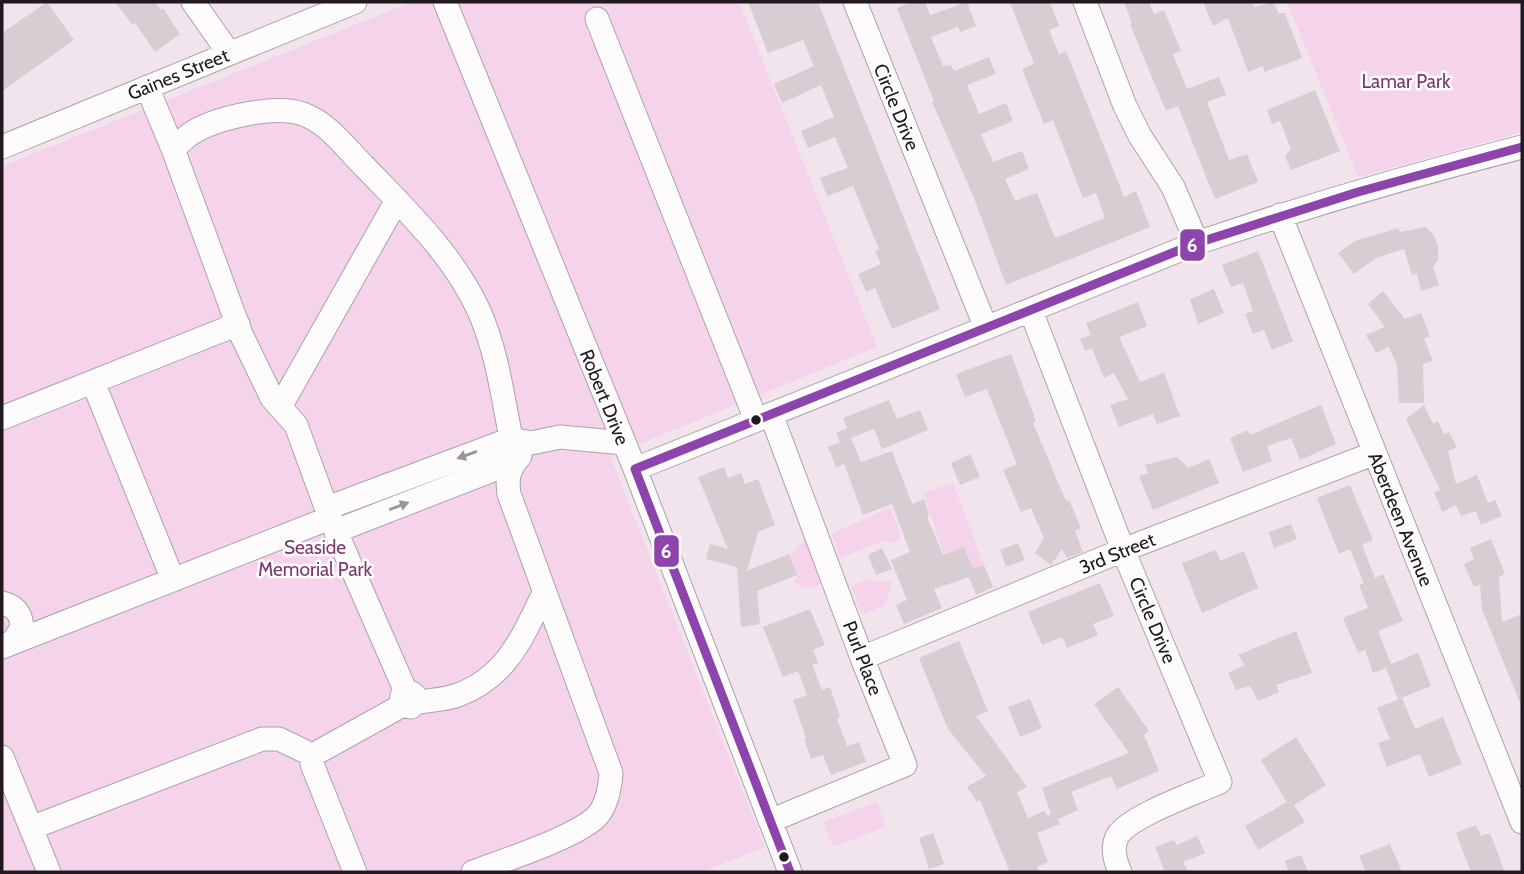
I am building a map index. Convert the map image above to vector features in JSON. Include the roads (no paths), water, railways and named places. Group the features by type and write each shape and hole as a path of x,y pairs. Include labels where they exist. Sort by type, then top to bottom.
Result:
{"street":[{"path":"193,2 229,53"},
{"name":"Gaines Street","path":"2,147 355,2"},
{"name":"Robert Drive","path":"445,2 635,469 790,872"},
{"name":"Circle Drive","path":"855,2 986,328"},
{"path":"1085,2 1125,106 1140,136 1173,187 1197,243"},
{"name":"Purl Place","path":"597,19 764,417 905,765 770,821"},
{"path":"148,87 238,324 272,398 296,425 331,519 408,700"},
{"path":"173,149 190,134 253,113 282,111 302,114 327,128 397,200 453,265 479,312 492,348 507,412 519,447 509,471 509,494 611,773 610,790 599,814 581,829 473,872"},
{"path":"635,469 1197,243 1280,215 1432,170 1522,147"},
{"path":"280,407 397,200"},
{"name":"Aberdeen Avenue","path":"1280,215 1522,822"},
{"name":"Circle Drive","path":"1031,311 1123,550 1220,782 1130,822 1116,838 1114,858 1120,872"},
{"path":"2,418 238,324"},
{"path":"93,382 173,580"},
{"path":"3,646 519,447 560,437 624,443"},
{"name":"3rd Street","path":"862,658 1123,550 1375,453"},
{"path":"312,755 408,700 458,695 487,680 516,651 544,593"},
{"path":"2,603 18,611 22,618 20,635 3,646"},
{"path":"18,817 262,739 279,739 312,755 355,872"},
{"path":"2,757 18,817 49,872"}],"park label":[{"name":"Lamar Park","path":"1406,81"},
{"name":"Seaside Memorial Park","path":"315,558"}]}
